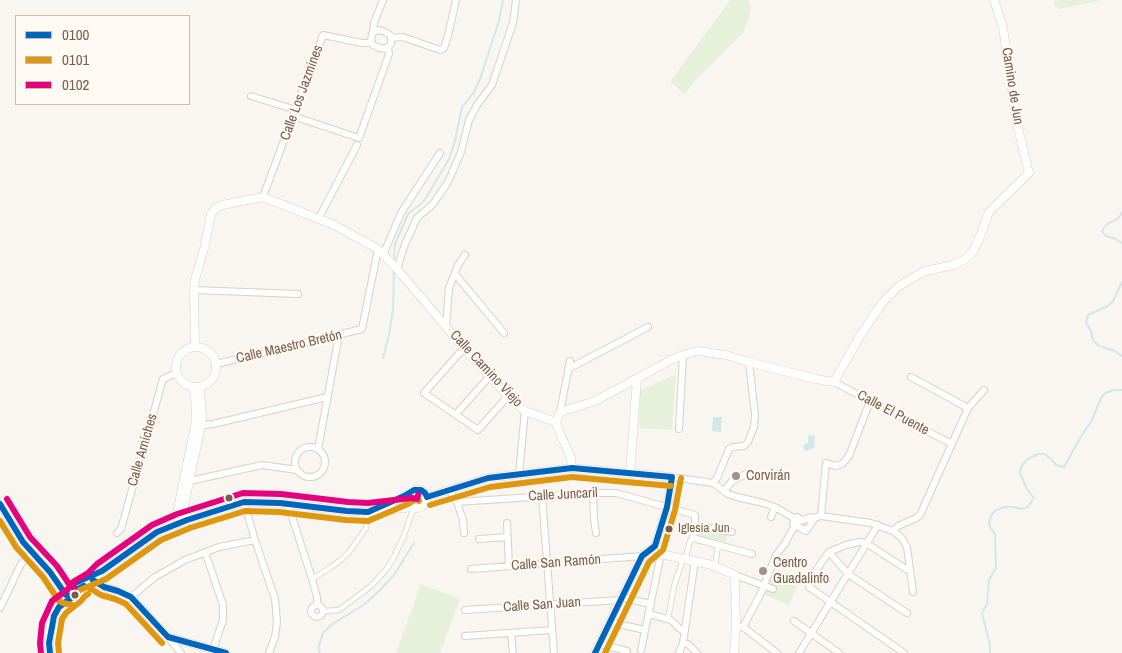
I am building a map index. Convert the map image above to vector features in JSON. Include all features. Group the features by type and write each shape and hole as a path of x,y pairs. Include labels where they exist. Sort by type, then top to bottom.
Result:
{"street":[{"path":"383,0 374,23 371,43 382,49 388,47"},
{"path":"391,38 403,37 440,50 442,49 445,47 456,0"},
{"path":"397,269 405,244 417,218 433,204 448,182 461,152 469,120 477,105 492,85 513,23 516,0"},
{"name":"Camino de Jun","path":"834,382 860,336 882,304 899,286 925,271 953,265 964,260 973,252 980,239 989,212 1029,173 1016,120 1003,27 994,0"},
{"path":"251,96 360,138 389,54 388,47 391,42 390,35 381,30 374,32"},
{"name":"Calle Los Jazmines","path":"264,196 323,35 371,43"},
{"path":"319,218 357,145"},
{"path":"381,252 401,213 440,153"},
{"path":"195,347 195,280 205,245 209,217 218,206 264,196"},
{"name":"Calle Camino Viejo","path":"264,196 332,224 381,252 508,396 525,411 556,422"},
{"name":"Calle Maestro Bretón","path":"216,364 362,329 381,252"},
{"path":"446,326 450,288 458,265 465,255"},
{"path":"455,274 504,333"},
{"path":"194,290 298,294"},
{"path":"568,369 648,327"},
{"path":"318,449 339,335"},
{"path":"195,347 207,350 212,354 216,364 214,377 206,385 197,387 186,385 176,373 177,359 188,349 195,347"},
{"path":"464,348 424,393 478,430 508,396"},
{"path":"560,412 595,401 683,355 698,351 726,355 834,382"},
{"path":"679,429 683,355"},
{"path":"570,361 560,412 556,422 571,458 572,468"},
{"path":"713,483 729,449 744,446 748,442 754,427 755,415 749,362"},
{"name":"Calle Arniches","path":"117,533 121,529 163,379 176,373"},
{"path":"456,414 490,376"},
{"path":"911,377 968,408"},
{"path":"630,473 637,379"},
{"name":"Calle El Puente","path":"834,382 952,444"},
{"path":"184,521 187,481 202,415 200,393 197,387"},
{"path":"893,531 898,526 920,515 968,408 984,390"},
{"path":"198,426 214,424 327,397"},
{"path":"821,516 826,463 835,466 842,464 849,456 870,401"},
{"path":"519,474 525,411"},
{"path":"304,448 318,449 325,457 325,467 319,475 310,478 297,470 295,460 299,451 304,448"},
{"path":"187,481 262,465 297,470"},
{"path":"426,497 488,478 572,468 672,477 713,483 728,494 775,507 797,522 806,531 814,519 812,518"},
{"path":"725,490 732,481 746,474"},
{"path":"595,653 642,556 655,546 667,507 672,477"},
{"path":"50,653 51,624 59,607 66,584 74,585 93,580 102,571 157,532 184,521 244,502 288,504 368,512 424,506 426,502 425,493 421,490 414,490 410,494 368,512"},
{"path":"449,490 463,520 464,533"},
{"path":"593,493 596,533"},
{"name":"Calle Juncaril","path":"456,502 616,493 695,515 695,525"},
{"path":"410,494 408,500 413,507"},
{"path":"542,496 554,653"},
{"path":"244,502 275,599 277,622 275,637 269,653"},
{"path":"0,504 13,527 32,553 50,572 64,592 68,596 73,596"},
{"path":"288,504 312,579 317,604"},
{"path":"317,604 312,607 311,611 312,615 316,617 320,616 324,611 339,610 371,586 386,570 394,557 403,538 413,507"},
{"path":"771,517 775,507"},
{"path":"312,579 330,568 349,552 366,528 368,512"},
{"path":"739,627 764,586 776,556 797,522 797,517 802,520 821,516 871,522 893,531 901,537 907,547 913,592"},
{"path":"507,523 509,566"},
{"path":"668,619 674,586 690,541 693,538 695,525 732,532"},
{"path":"799,653 878,525"},
{"path":"479,538 508,537"},
{"path":"693,538 752,554"},
{"path":"131,597 155,577 185,560 219,547 255,540"},
{"path":"904,653 809,587 817,569 829,552 860,542 866,543 906,569"},
{"path":"715,566 718,545"},
{"path":"655,546 661,554 715,566 774,589"},
{"path":"205,552 223,605 223,620 213,650"},
{"path":"829,552 848,574 907,613"},
{"path":"0,608 21,564 32,553"},
{"path":"641,650 661,554"},
{"name":"Calle San Ramón","path":"471,569 642,556"},
{"path":"679,653 683,643 696,562"},
{"path":"74,585 78,580 102,571"},
{"path":"50,572 74,585 76,594 59,607"},
{"path":"734,653 739,627 735,574"},
{"path":"93,580 104,587 131,597 181,653"},
{"name":"Calle San Juan","path":"464,610 620,598 650,604"},
{"path":"317,604 324,611"},
{"path":"648,614 668,619 685,631"},
{"path":"794,620 839,653"},
{"path":"609,622 645,630"},
{"path":"739,627 777,653"},
{"path":"465,636 552,630"},
{"path":"511,633 513,653"},
{"path":"168,637 226,653"},
{"path":"683,643 688,644 696,653"},
{"path":"599,644 627,651 626,653"}],"green space":[{"path":"730,0 748,0 751,5 749,18 743,33 698,77 685,94 670,82"},
{"path":"1054,0 1103,0 1059,9 1054,4"},
{"path":"676,374 672,430 639,428 640,391"},
{"path":"697,526 728,533 725,544 694,538"},
{"path":"769,574 797,586 789,605 761,593"},
{"path":"421,584 460,599 440,653 396,653"}],"water":[{"path":"713,417 722,417 721,432 712,431"},
{"path":"808,435 815,436 814,448 805,451 803,445 808,443"}],"waterway":[{"path":"394,261 395,244 408,214 424,201 449,159 462,107 474,92 480,79 499,21 503,0"},
{"path":"1122,212 1118,219 1107,224 1102,231 1106,236 1122,243"},
{"path":"383,358 393,309 394,269"},
{"path":"1122,282 1113,301 1108,306 1088,315 1086,322 1093,340 1099,346 1115,351 1122,356"},
{"path":"990,653 990,645 982,613 987,604 989,580 996,568 995,534 990,527 989,521 992,514 996,510 1005,507 1022,509 1028,507 1034,498 1027,489 1020,473 1022,465 1028,459 1038,454 1044,454 1056,465 1064,467 1091,422 1101,398 1105,393 1122,390"},
{"path":"320,653 318,648 323,633 331,625 365,604 380,590 394,575 414,543"}],"transit line":[{"name":"0100","path":"427,497 488,478 572,468 672,477"},
{"name":"0101","path":"430,505 490,487 572,477 671,486"},
{"name":"0100","path":"595,653 642,556 655,546 667,507 672,477"},
{"name":"0101","path":"605,653 649,562 663,550 675,510 681,478"},
{"name":"0100","path":"75,583 102,571 157,532 187,520 244,502 280,503 368,512 414,490 421,490 427,497"},
{"name":"0102","path":"41,653 42,623 52,601 68,589 73,582 152,525 177,514 243,493 281,494 368,503 417,499 418,495"},
{"name":"0102","path":"7,499 30,537 57,566 71,587 74,587"},
{"name":"0101","path":"80,590 106,579 161,540 190,528 245,511 279,512 368,521 416,499 419,501"},
{"name":"0100","path":"0,504 23,542 50,572 66,595 73,596"},
{"name":"0101","path":"0,521 16,547 43,577 59,601 72,605"},
{"name":"0100","path":"93,580 104,587 131,597 168,637"},
{"name":"0100","path":"50,653 49,643 54,616 59,607 75,595 78,589 84,586"},
{"name":"0101","path":"88,587 101,595 126,604 162,643"},
{"name":"0101","path":"59,652 58,643 62,619 66,613 88,594"},
{"name":"0100","path":"168,637 226,653"}],"place":[{"name":"Corvirán","path":"736,476"},
{"name":"Iglesia Jun","path":"669,529"},
{"name":"Centro Guadalinfo","path":"763,571"}]}
